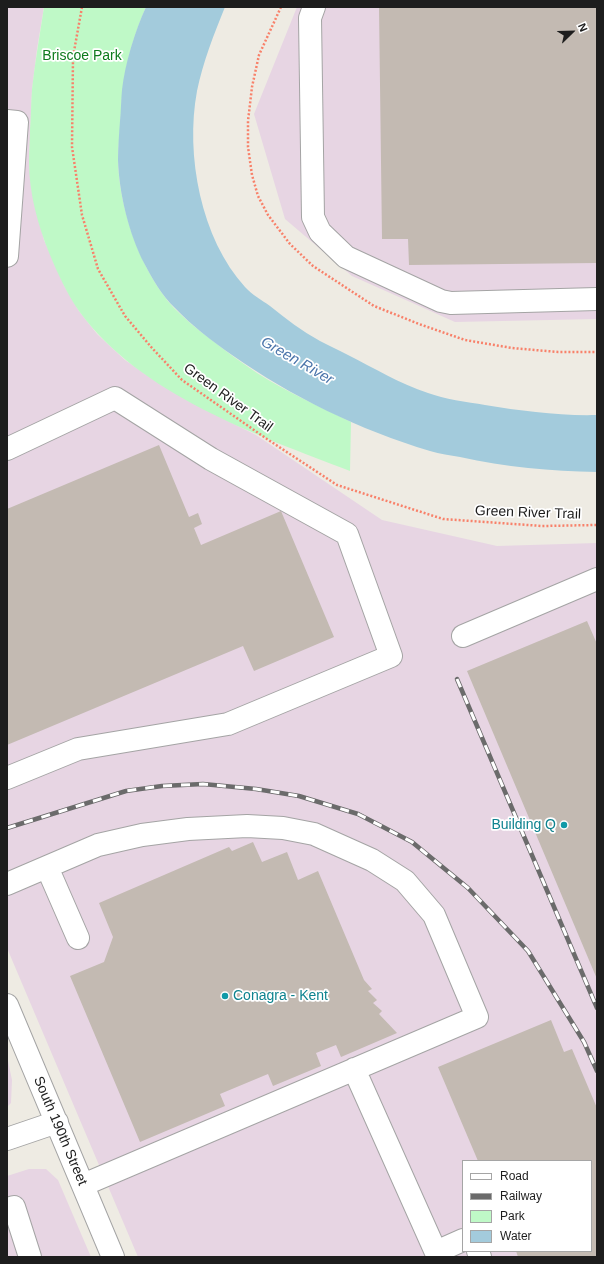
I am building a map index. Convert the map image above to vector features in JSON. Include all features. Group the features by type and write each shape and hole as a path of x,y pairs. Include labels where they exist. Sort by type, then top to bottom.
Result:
{"street":[{"path":"314,7 310,18 313,216 320,232 346,257 440,301 451,303 597,299"},
{"path":"7,121 17,122 7,256"},
{"path":"7,449 115,398 210,459 347,534 391,656 228,724 78,749 7,778"},
{"path":"463,636 597,579"},
{"path":"7,884 98,844 142,835 188,829 248,826 283,828 314,834 372,860 405,881 434,915 477,1017 83,1185"},
{"path":"47,867 78,938"},
{"name":"South 190th Street","path":"7,1005 113,1257"},
{"path":"354,1069 437,1255 462,1241"},
{"path":"7,1139 57,1122"},
{"path":"7,1209 14,1207 30,1257"}],"path":[{"name":"Green River Trail","path":"82,7 73,57 72,148 82,215 98,269 126,316 152,348 182,380 337,485 443,519 542,526 597,525"},
{"path":"281,7 259,55 252,87 248,121 248,147 252,175 258,196 268,215 290,244 314,266 374,306 419,324 465,340 512,348 558,352 597,352"}],"shaded area":[{"path":"7,7 44,7 32,90 29,163 32,190 44,240 65,287 79,311 97,334 125,360 163,386 256,435 382,520 497,546 597,543 597,1257 138,1257 7,948"},
{"path":"297,7 597,7 597,319 455,322 352,276 285,219 254,114"},
{"path":"7,1056 12,1080 11,1103 7,1107"},
{"path":"29,1169 46,1169 58,1180 91,1257 7,1257 7,1176"}],"green space":[{"name":"Briscoe Park","path":"44,7 146,7 138,26 126,67 122,98 118,157 119,179 127,219 142,258 151,277 174,308 203,333 268,380 351,422 350,471 239,427 202,409 167,389 134,366 104,341 79,311 67,291 50,255 38,221 32,197 29,174 32,89"}],"water":[{"name":"Green River","path":"146,7 225,7 199,80 194,116 193,142 195,168 207,221 217,245 230,267 245,287 294,325 323,343 387,376 434,395 471,403 541,413 597,415 597,472 528,468 441,454 404,443 378,433 327,411 278,385 202,333 170,303 150,275 139,252 129,226 120,186 118,146 123,80 131,47"}],"building":[{"path":"379,7 597,7 597,263 409,265 408,239 382,239"},
{"path":"159,445 189,517 198,513 202,524 194,528 201,545 281,511 334,637 254,671 243,646 7,745 7,509"},
{"name":"Building Q","path":"587,621 597,644 597,979 467,671"},
{"name":"Conagra - Kent","path":"253,842 262,862 287,852 298,880 318,871 364,980 372,989 368,991 377,1000 373,1003 382,1011 379,1014 397,1033 341,1057 336,1045 316,1053 321,1066 273,1086 268,1074 220,1094 225,1106 140,1142 70,976 104,962 113,937 99,903 229,847 232,851"},
{"path":"551,1020 564,1052 572,1049 597,1108 597,1257 518,1257 516,1252 592,1252 592,1160 478,1160 438,1067"}],"railway":[{"path":"457,679 597,1008"},
{"path":"7,828 126,791 162,786 203,784 256,789 299,796 358,814 412,842 468,888 528,951 584,1042 597,1071"}],"place":[{"name":"Building Q","path":"564,825"},
{"name":"Conagra - Kent","path":"225,996"}]}
